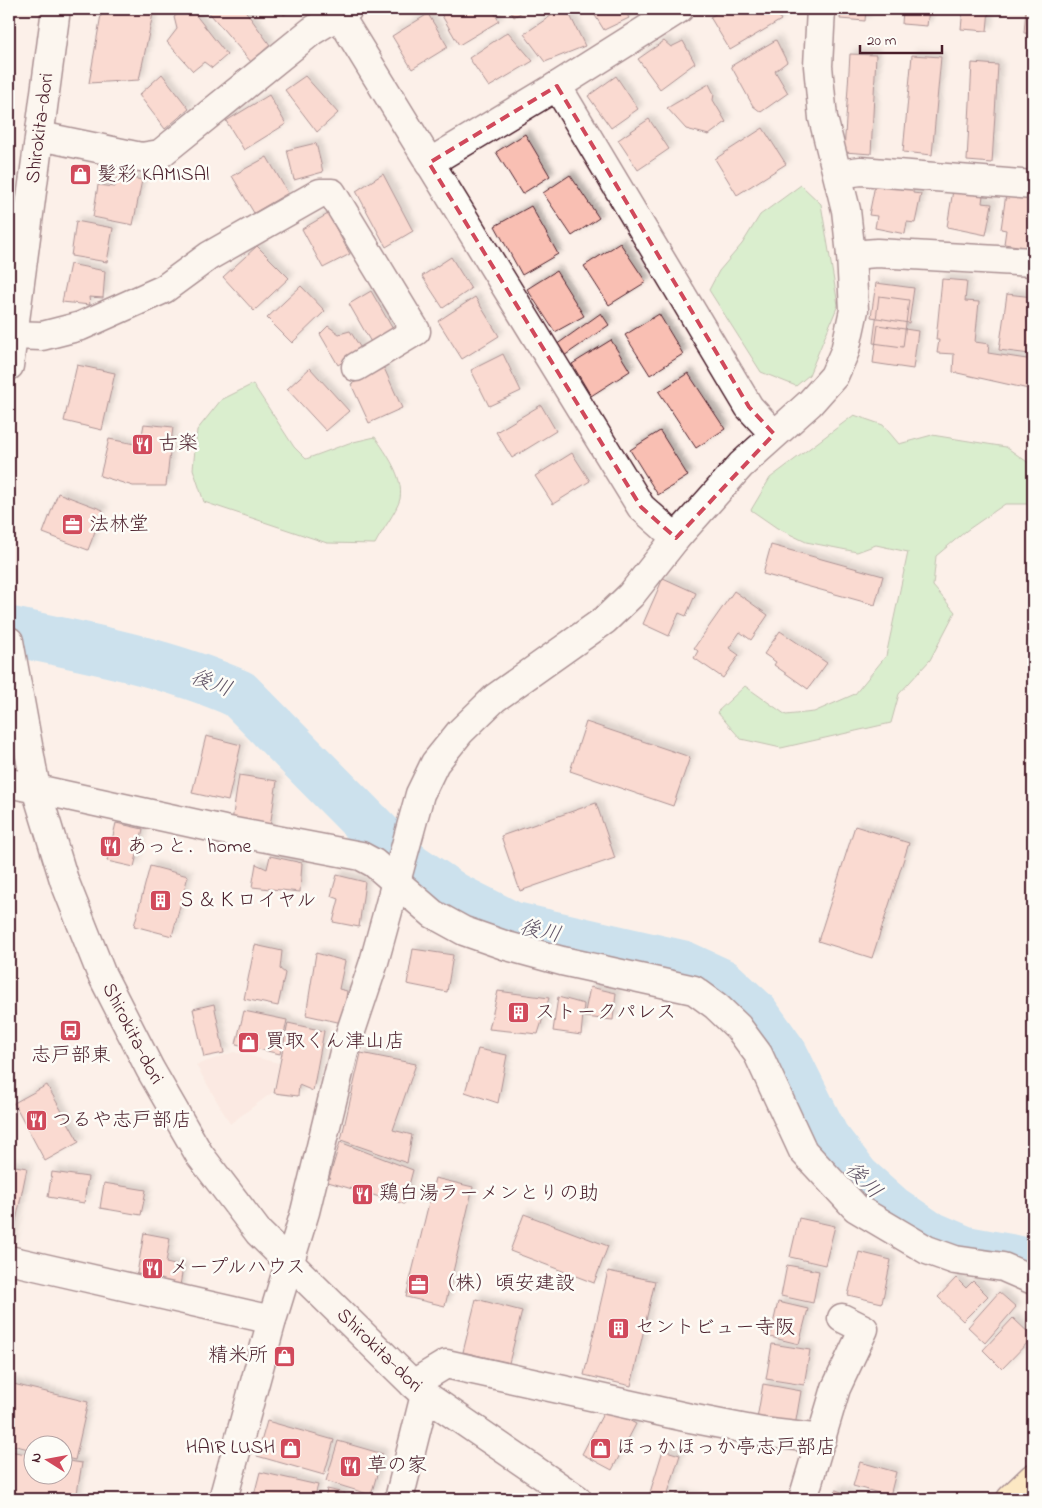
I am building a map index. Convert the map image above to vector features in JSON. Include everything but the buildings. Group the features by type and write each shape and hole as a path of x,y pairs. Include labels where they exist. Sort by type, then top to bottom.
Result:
{"highway":[{"path":"1012,1499 1033,1478"}],"street":[{"name":"Shirokita-dori","path":"9,366 10,335 40,136 56,9"},
{"path":"429,163 557,86 679,9"},
{"path":"224,1499 272,1320 290,1266 344,1052 374,962 420,794 435,763 460,732 495,698 605,620 632,595 676,538 741,465 810,403 834,376 845,351 854,310 851,255 846,210 823,118 818,66 821,9"},
{"path":"40,136 141,157 160,154 312,31 344,12 429,163 641,507 676,538"},
{"path":"557,86 749,407 774,434"},
{"path":"838,174 861,171 1033,185"},
{"path":"10,335 42,336 81,326 148,297 164,289 209,256 320,193 332,193 416,331 356,367"},
{"path":"851,255 877,252 1033,262"},
{"name":"Shirokita-dori","path":"9,641 36,788 64,880 101,973 150,1069 200,1154 259,1233 290,1266 419,1389 577,1499"},
{"path":"9,783 224,830 361,856 396,878 433,914 464,931 507,946 562,961 694,990 716,1006 738,1027 758,1054 803,1151 856,1208 926,1250 955,1260 1002,1267 1033,1280"},
{"path":"9,1260 272,1320"},
{"path":"803,1499 836,1388 864,1329 842,1318"},
{"path":"400,1499 419,1389 446,1364 690,1418 762,1432 822,1439"}],"highlighted area":[{"path":"557,86 749,407 774,434 676,538 641,507 429,163"}],"shaded area":[{"path":"234,1052 279,1063 273,1092 230,1124 196,1065"}],"green space":[{"path":"801,185 821,204 838,305 809,375 796,386 761,372 709,290 719,271 742,244 760,215"},
{"path":"253,384 294,447 306,459 349,443 375,437 397,474 401,491 396,509 375,544 327,543 204,502 193,469 197,430 221,400"},
{"path":"854,415 883,425 899,444 932,435 1006,447 1033,466 1033,504 1005,504 966,531 936,556 933,586 955,612 930,660 899,694 891,723 781,748 741,739 717,712 745,686 786,715 814,712 855,694 886,656 908,552 876,545 857,552 806,542 777,528 751,510 770,478"}],"waterway":[{"name":"後川","path":"9,631 126,656 184,673 239,694 409,866 453,896 512,926 683,965 722,983 754,1013 784,1055 825,1138 856,1178 892,1210 927,1234 964,1250 1033,1263"}],"place":[{"name":"髪彩 KAMISAl","path":"81,175"},
{"name":"古楽","path":"142,444"},
{"name":"法林堂","path":"73,525"},
{"name":"あっと．home","path":"111,847"},
{"name":"Ｓ＆Ｋロイヤル","path":"161,901"},
{"name":"ストークパレス","path":"519,1013"},
{"name":"志戸部東","path":"71,1030"},
{"name":"買取くん津山店","path":"249,1042"},
{"name":"つるや志戸部店","path":"36,1121"},
{"name":"鶏白湯ラーメンとりの助","path":"363,1194"},
{"name":"メープルハウス","path":"153,1268"},
{"name":"（株）頃安建設","path":"419,1284"},
{"name":"セントビュー寺阪","path":"619,1328"},
{"name":"精米所","path":"284,1356"},
{"name":"HAIR LUSH","path":"291,1448"},
{"name":"ほっかほっか亭志戸部店","path":"600,1448"},
{"name":"草の家","path":"351,1466"}]}
